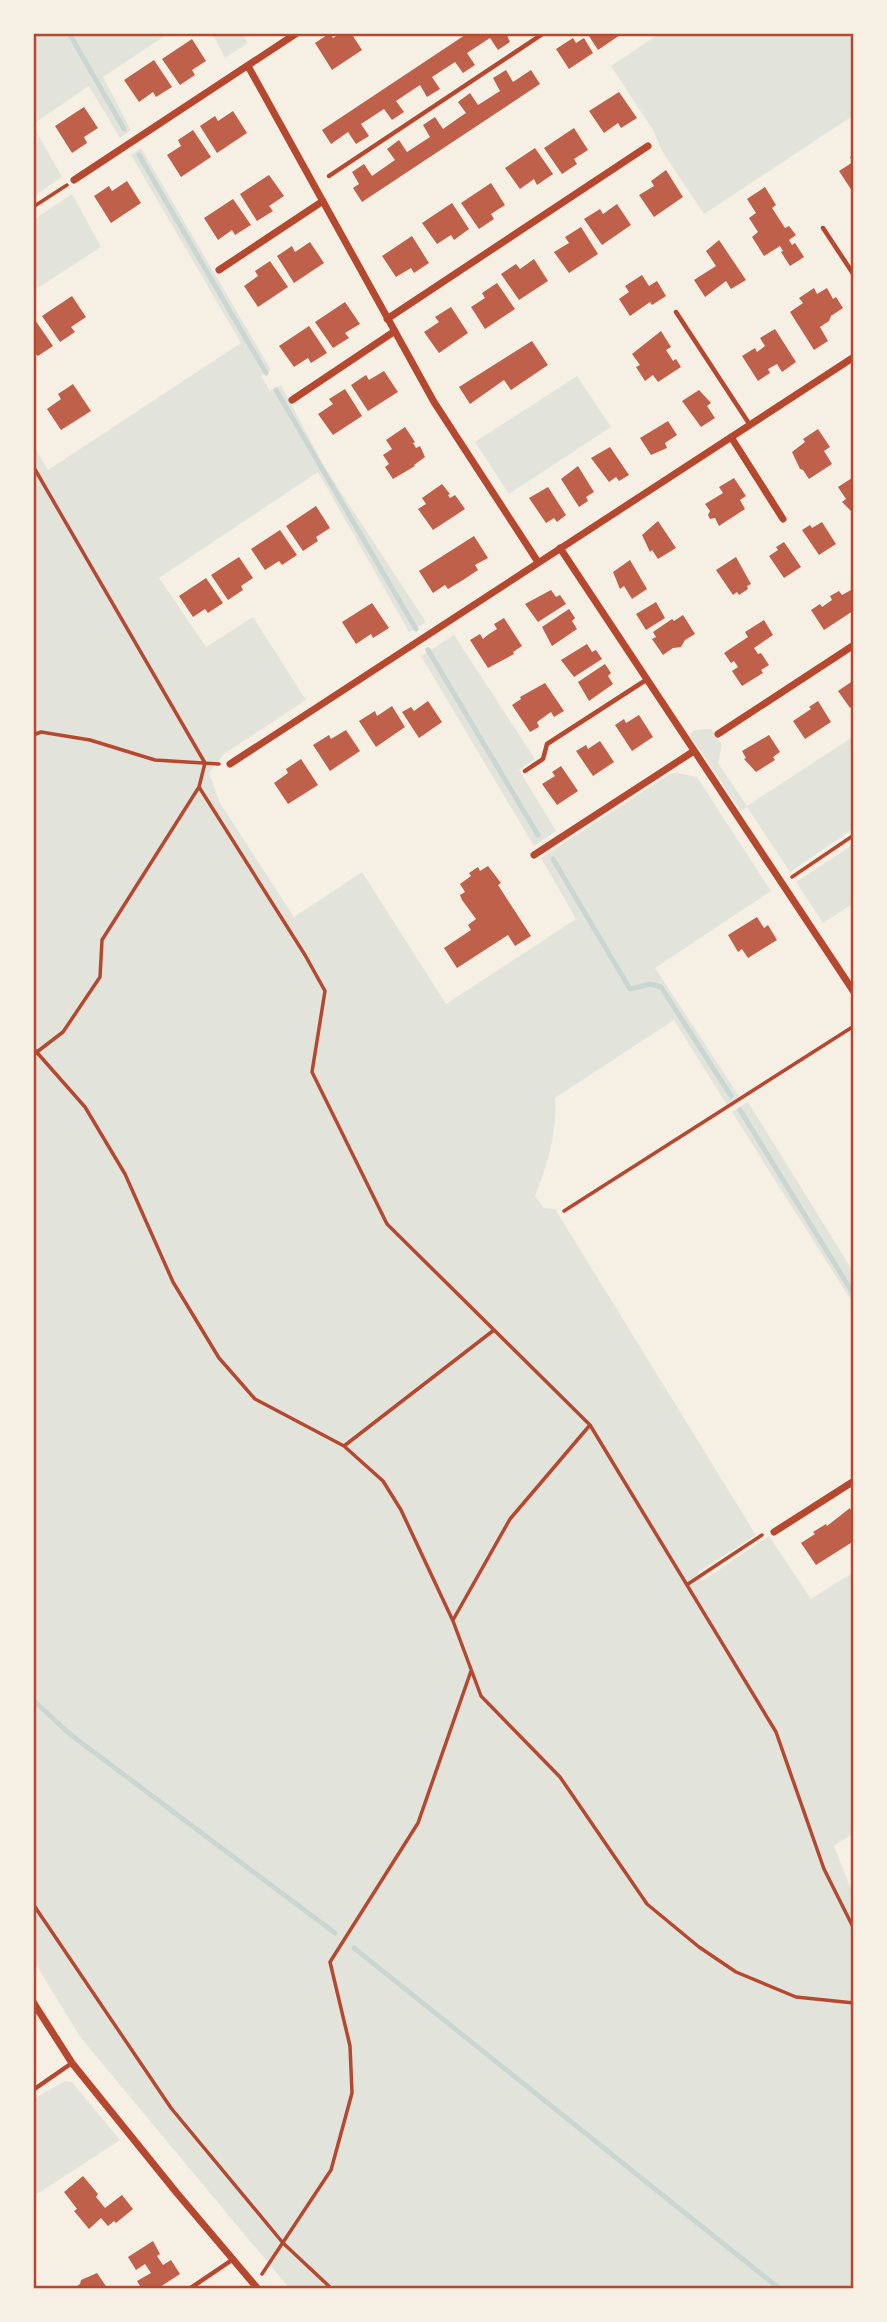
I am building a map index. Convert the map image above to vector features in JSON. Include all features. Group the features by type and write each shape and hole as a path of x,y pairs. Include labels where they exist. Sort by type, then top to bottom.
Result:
{"street":[{"path":"74,180 297,33"},
{"path":"248,66 434,402 538,562"},
{"path":"387,318 648,146"},
{"path":"219,270 323,201"},
{"path":"292,400 395,331"},
{"path":"230,764 854,358"},
{"path":"731,437 783,519"},
{"path":"560,548 854,992"},
{"path":"718,734 854,645"},
{"path":"534,855 694,751"},
{"path":"774,1532 854,1481"},
{"path":"33,2002 72,2063 256,2287"}],"lane":[{"path":"329,176 544,33"},
{"path":"822,228 854,275"},
{"path":"676,312 750,425"},
{"path":"525,771 543,760 547,744 646,680"},
{"path":"33,2090 72,2063"},
{"path":"189,2289 233,2259"}],"path":[{"path":"33,207 74,180"},
{"path":"33,466 205,763 199,788 102,940 100,977 64,1032 34,1052 85,1107 125,1174 173,1282 219,1358 255,1399 344,1446 383,1481 401,1510 453,1621 481,1696 560,1777 648,1904 699,1947 736,1972 796,1997 854,2003"},
{"path":"33,735 41,732 90,740 155,760 230,764"},
{"path":"199,788 325,991 312,1072 387,1224 590,1425 776,1732 824,1869 854,1928"},
{"path":"783,884 854,835"},
{"path":"564,1211 854,1026"},
{"path":"344,1446 494,1331"},
{"path":"453,1621 510,1519 590,1425"},
{"path":"688,1584 772,1528 774,1532"},
{"path":"256,2287 331,2170 352,2093 351,2046 330,1962 418,1823 471,1670"},
{"path":"33,1904 171,2108 283,2243 332,2289"}],"shaded area":[{"path":"33,33 169,33 103,77 131,130 120,138 89,86 33,124"},
{"path":"212,33 243,33 248,43 225,58"},
{"path":"660,33 854,33 854,115 704,214 611,66"},
{"path":"33,126 62,177 33,197"},
{"path":"141,148 271,370 261,376 270,391 281,385 325,468 426,622 409,632 318,472 159,578 206,647 253,617 306,700 224,754 209,773 220,803 294,917 362,872 446,1004 576,919 541,858 670,774 678,773 697,777 771,891 655,968 739,1096 727,1105 674,1020 555,1098 551,1148 535,1196 544,1208 555,1209 756,1535 698,1572 702,1581 769,1536 811,1599 854,1572 854,1833 834,1846 854,1897 854,2289 290,2289 81,2038 33,1960 33,445 48,470 241,343 131,155"},
{"path":"72,194 101,247 33,291 33,220"},
{"path":"577,376 611,427 509,494 475,442"},
{"path":"454,635 535,759 519,770 556,831 534,846 421,656"},
{"path":"711,729 722,745 718,763 747,806 854,736 854,828 790,872 747,807 741,811 689,734 695,730"},
{"path":"854,844 854,903 823,923 796,882"},
{"path":"748,1102 854,1273 854,1305 732,1112"},
{"path":"65,2081 72,2082 120,2140 37,2194 33,2189 33,2099"}],"building":[{"path":"330,33 333,38 341,33 351,33 362,50 332,70 315,43"},
{"path":"468,33 506,33 510,42 498,50 490,38 467,53 475,65 463,73 455,62 432,77 440,89 427,97 420,85 396,101 404,112 392,120 384,109 361,124 369,136 356,144 348,132 331,144 322,130"},
{"path":"587,33 623,33 598,50"},
{"path":"573,38 576,43 584,38 593,53 569,69 556,49"},
{"path":"192,39 206,61 192,70 195,75 180,85 162,59"},
{"path":"154,60 172,87 156,97 153,92 139,102 124,80"},
{"path":"506,70 513,82 531,70 540,84 362,202 353,188 359,184 352,172 364,164 372,176 395,160 387,149 399,140 407,152 430,137 423,125 435,117 443,129 466,113 458,102 470,93 478,105 500,91 493,78"},
{"path":"619,92 637,118 621,128 618,123 604,133 589,111"},
{"path":"84,107 98,128 84,137 87,143 72,153 55,126"},
{"path":"233,111 247,133 217,153 200,126 215,116 218,121"},
{"path":"574,128 588,150 574,159 577,164 562,174 544,148"},
{"path":"193,130 211,157 181,177 167,155 181,146 178,140"},
{"path":"535,148 553,174 537,185 534,179 520,189 505,168"},
{"path":"854,155 854,194 839,171 853,162 850,157"},
{"path":"666,170 683,197 654,217 639,195 654,186 651,181"},
{"path":"269,175 284,196 269,206 273,211 257,221 240,194"},
{"path":"127,181 141,203 111,223 94,196 109,186 112,191"},
{"path":"491,183 505,205 491,214 494,219 479,229 461,203"},
{"path":"765,187 776,205 772,208 785,228 789,226 796,235 789,240 792,245 795,243 804,257 790,266 780,246 764,256 752,237 758,232 749,218 756,213 747,199"},
{"path":"233,199 251,225 235,235 232,230 218,240 204,218"},
{"path":"452,203 469,229 454,240 451,235 437,244 422,223"},
{"path":"617,204 631,225 602,245 584,219 600,209 603,214"},
{"path":"581,227 598,254 569,273 554,252 569,243 565,237"},
{"path":"412,236 429,263 414,273 411,268 396,277 382,256"},
{"path":"719,240 746,280 731,289 726,281 705,297 694,280 716,266 706,251"},
{"path":"310,242 324,263 294,283 277,256 292,246 295,252"},
{"path":"534,259 548,281 519,300 501,274 516,264 520,269"},
{"path":"270,261 288,287 258,307 244,286 258,276 255,271"},
{"path":"642,275 649,286 657,281 666,296 652,305 650,302 630,316 619,299 629,292 625,286"},
{"path":"497,283 515,309 485,329 471,307 485,298 482,293"},
{"path":"814,288 817,294 827,288 833,299 836,297 843,308 820,327 828,341 814,350 790,312 803,303 799,298"},
{"path":"72,296 86,317 71,327 75,332 60,342 42,316"},
{"path":"345,302 360,324 345,333 349,338 333,348 315,322"},
{"path":"451,307 468,333 439,353 424,332 439,322 435,317"},
{"path":"35,320 53,346 38,356 33,352"},
{"path":"309,326 327,353 311,363 308,358 294,367 279,346"},
{"path":"775,329 796,362 782,372 777,364 768,369 770,373 758,381 742,356 755,348 757,352 765,346 760,338"},
{"path":"661,331 671,347 666,350 681,367 658,382 653,375 645,381 636,367 640,365 632,354"},
{"path":"532,341 548,365 511,390 504,380 470,404 459,387"},
{"path":"384,371 398,392 368,411 351,385 366,375 369,380"},
{"path":"73,384 91,411 61,430 47,409 61,399 58,394"},
{"path":"345,389 362,416 333,435 318,414 333,404 329,399"},
{"path":"699,390 711,403 707,406 715,418 701,427 682,401"},
{"path":"668,421 677,435 665,443 667,448 651,455 640,438"},
{"path":"405,427 416,448 420,446 425,457 393,479 385,467 389,464 383,455 392,449 386,440"},
{"path":"818,429 830,447 824,451 832,464 809,479 800,469 792,452 805,442 803,439"},
{"path":"610,447 629,475 619,481 616,477 609,482 591,458"},
{"path":"578,466 594,492 586,497 588,501 579,507 561,479"},
{"path":"734,478 746,496 740,500 745,509 719,526 715,518 710,519 710,511 705,504 723,493 719,487"},
{"path":"852,478 854,514 842,502 846,499 838,487"},
{"path":"442,484 450,498 455,495 465,509 433,530 418,509 426,504 422,498"},
{"path":"548,487 566,515 557,522 554,518 546,523 529,498"},
{"path":"316,506 330,528 316,537 318,541 303,551 286,526"},
{"path":"658,521 676,548 658,559 652,550 650,552 642,535"},
{"path":"822,522 836,544 819,555 802,530"},
{"path":"280,530 297,555 282,565 279,561 265,570 251,549"},
{"path":"474,536 488,558 475,565 478,570 463,580 448,589 445,585 433,593 419,571"},
{"path":"784,542 801,567 784,578 769,556"},
{"path":"239,557 253,578 241,586 243,590 228,600 211,575"},
{"path":"736,557 751,584 739,595 737,592 733,595 716,570"},
{"path":"630,560 647,589 632,599 624,586 620,589 613,572"},
{"path":"206,578 223,603 208,613 205,609 193,617 179,596"},
{"path":"551,590 556,597 560,595 566,604 538,622 525,604"},
{"path":"851,590 854,595 853,611 824,630 811,610 820,604 822,607 832,600 830,596 839,591 842,595"},
{"path":"656,602 665,618 646,630 636,614"},
{"path":"372,603 389,628 373,638 371,634 356,644 342,622"},
{"path":"569,609 575,618 572,621 577,629 552,646 542,627"},
{"path":"683,615 695,634 685,640 681,647 673,648 663,655 652,639 656,637 653,632"},
{"path":"504,618 522,646 513,652 514,654 488,668 470,640 480,634 483,639 497,629 494,624"},
{"path":"764,620 773,635 754,648 769,665 761,670 763,673 742,686 732,671 738,667 734,661 731,663 724,653 748,637 745,632"},
{"path":"587,644 592,652 596,650 602,659 574,677 561,660"},
{"path":"605,664 611,673 608,676 613,684 589,701 578,682"},
{"path":"854,680 854,705 850,708 838,691"},
{"path":"545,683 564,711 554,717 551,712 537,722 539,727 530,732 512,705 521,699 520,697"},
{"path":"428,701 442,722 419,738 402,712 411,707 414,711"},
{"path":"818,701 831,722 805,739 793,721"},
{"path":"392,706 405,727 376,747 359,721 375,711 377,716"},
{"path":"639,715 653,737 632,751 615,725 624,719 626,723"},
{"path":"346,730 360,751 330,771 313,745 329,735 331,739"},
{"path":"769,735 780,752 773,757 775,760 756,772 744,759 746,758 742,751"},
{"path":"600,741 614,762 593,776 576,751 586,745 588,749"},
{"path":"301,759 318,785 288,804 274,783 288,773 286,769"},
{"path":"561,766 578,791 557,805 542,784 555,776 552,772"},
{"path":"488,866 501,883 498,885 531,936 515,946 508,935 457,968 444,948 471,930 468,925 476,919 462,900 460,895 465,892 460,884 478,867 480,871"},
{"path":"757,917 764,928 768,925 777,940 748,958 742,949 738,952 728,935"},
{"path":"850,1508 851,1511 854,1509 854,1541 816,1565 801,1543"},
{"path":"83,2176 98,2194 96,2197 105,2208 122,2195 133,2209 116,2223 114,2221 108,2226 101,2218 89,2229 74,2211 77,2209 64,2192"},
{"path":"153,2241 163,2265 171,2260 180,2274 157,2289 142,2289 137,2281 151,2273 145,2264 136,2270 128,2257"},
{"path":"97,2273 108,2289 73,2289 81,2280"}],"waterway":[{"path":"69,33 124,129"},
{"path":"139,155 266,373"},
{"path":"276,390 416,629"},
{"path":"428,650 538,835"},
{"path":"553,859 630,989 651,984 661,987 731,1096"},
{"path":"740,1110 854,1295"},
{"path":"33,1700 71,1735 335,1933"},
{"path":"354,1948 780,2289"}]}
